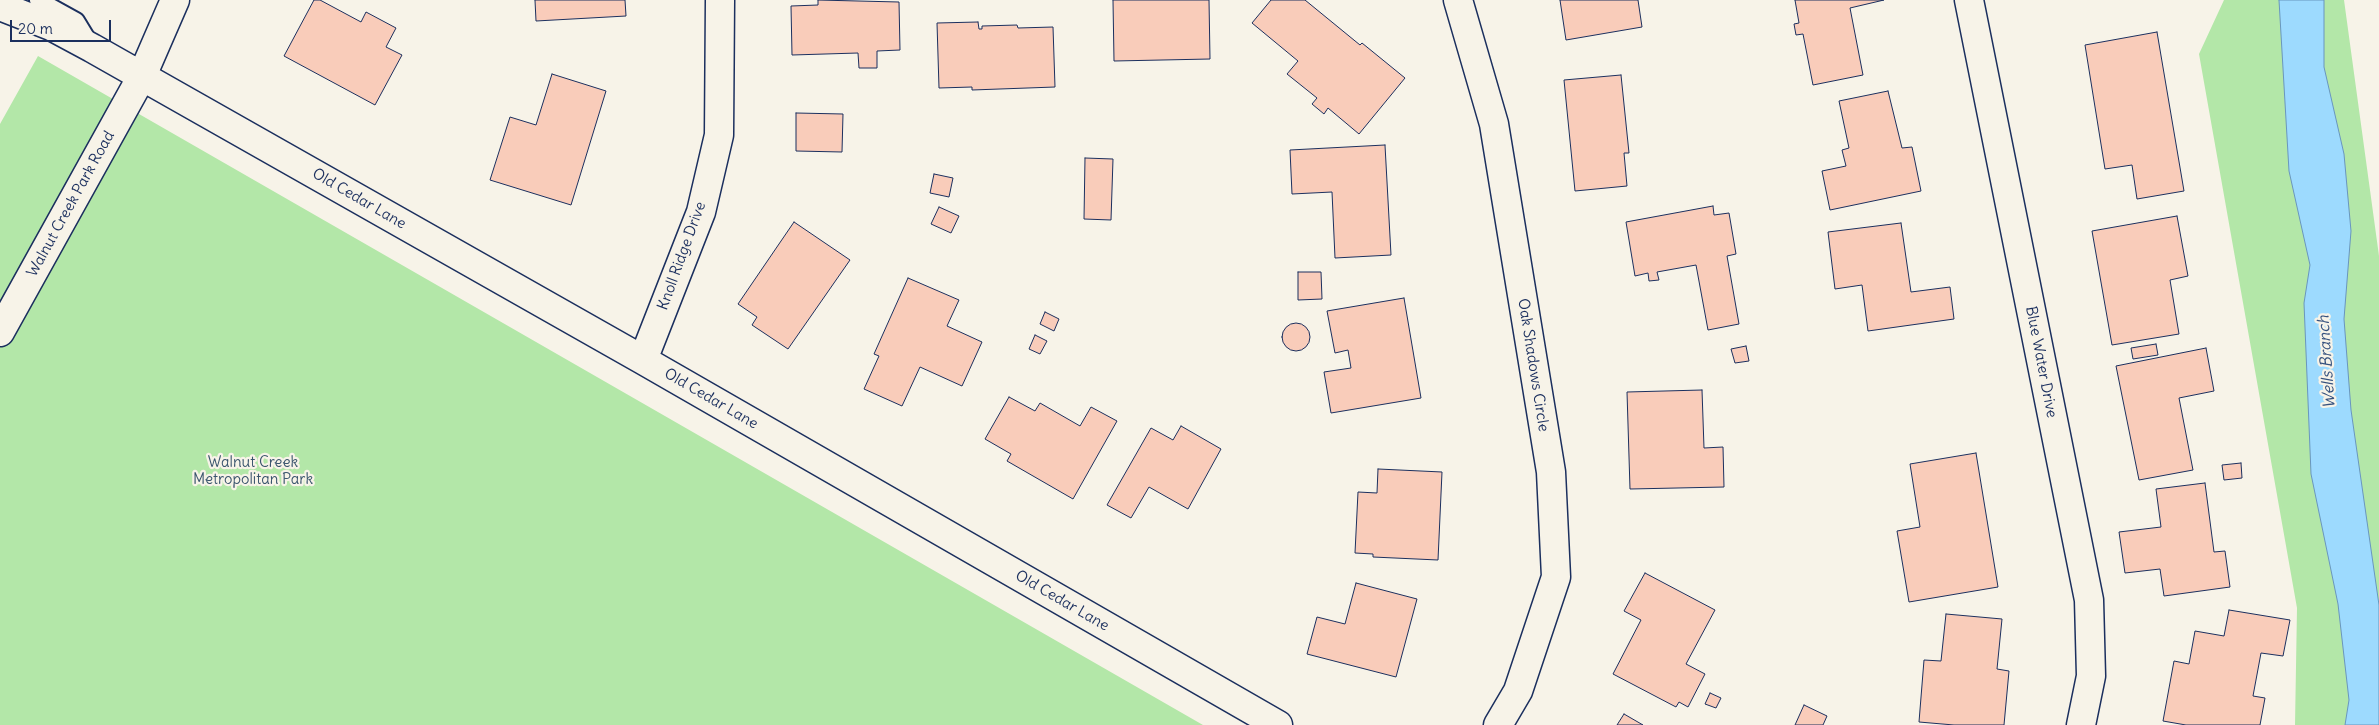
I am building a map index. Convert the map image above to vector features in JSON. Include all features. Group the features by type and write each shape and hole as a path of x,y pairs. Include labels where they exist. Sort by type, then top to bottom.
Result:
{"street":[{"name":"Walnut Creek Park Road","path":"0,332 142,76 175,0"},
{"name":"Knoll Ridge Drive","path":"642,360 701,212 719,136 720,0"},
{"name":"Oak Shadows Circle","path":"1458,0 1494,124 1551,472 1556,577 1518,691 1498,725"},
{"name":"Blue Water Drive","path":"1969,0 2089,600 2090,676 2081,725"},
{"name":"Old Cedar Lane","path":"0,6 51,26 142,76 1278,725"}],"lane":[{"path":"38,0 76,21 92,48"}],"green space":[{"path":"2224,0 2344,0 2379,256 2379,725 2295,725 2297,608 2199,54"},
{"name":"Walnut Creek Metropolitan Park","path":"38,56 1203,725 0,725 0,124"}],"water":[{"name":"Wells Branch","path":"2279,0 2324,0 2324,67 2344,154 2351,231 2344,319 2351,410 2379,605 2379,725 2345,725 2349,700 2338,604 2311,474 2304,303 2310,265 2289,171"}],"building":[{"path":"314,0 320,0 361,22 366,12 396,28 386,47 402,55 375,105 284,56"},
{"path":"535,0 625,0 626,16 536,21"},
{"path":"818,0 899,2 900,50 877,51 877,68 859,68 858,53 792,55 791,6 818,5"},
{"path":"1113,0 1209,0 1210,59 1114,61"},
{"path":"1271,0 1305,0 1360,45 1362,43 1405,78 1359,134 1328,108 1324,114 1312,104 1317,98 1287,74 1298,61 1252,23"},
{"path":"1560,0 1638,0 1642,27 1566,40"},
{"path":"1795,0 1884,0 1850,8 1863,75 1813,85 1803,34 1796,35 1794,24 1799,23"},
{"path":"978,22 979,29 982,29 982,26 1017,25 1018,28 1053,27 1055,87 972,90 972,87 939,88 937,23"},
{"path":"2157,32 2184,191 2137,199 2132,165 2105,169 2085,45"},
{"path":"552,74 606,91 571,205 490,180 510,117 536,125"},
{"path":"1621,75 1629,153 1624,153 1627,186 1575,191 1564,80"},
{"path":"1888,91 1902,148 1912,147 1921,191 1830,210 1822,171 1846,166 1842,150 1849,148 1839,101"},
{"path":"796,113 843,114 842,152 796,151"},
{"path":"1385,145 1391,255 1335,258 1332,192 1292,194 1290,150"},
{"path":"1085,158 1113,159 1111,220 1084,219"},
{"path":"934,174 953,178 949,197 930,193"},
{"path":"1713,206 1714,215 1729,213 1736,254 1727,256 1739,324 1708,330 1696,265 1657,272 1659,280 1649,281 1648,273 1635,276 1626,222"},
{"path":"939,207 959,216 951,233 931,224"},
{"path":"2177,216 2188,276 2170,280 2179,334 2112,345 2092,231"},
{"path":"794,222 850,260 788,349 752,325 757,317 738,304"},
{"path":"1901,223 1911,292 1950,287 1954,319 1868,331 1862,285 1835,289 1828,232"},
{"path":"1298,272 1321,272 1322,299 1298,300"},
{"path":"908,278 959,300 947,326 982,342 962,386 920,367 902,406 864,389 879,356 874,354"},
{"path":"1404,298 1421,398 1331,413 1324,372 1351,368 1348,350 1335,353 1327,311"},
{"path":"1045,312 1059,319 1054,331 1040,324"},
{"path":"1296,323 1306,327 1310,337 1306,347 1296,351 1286,347 1282,337 1286,327"},
{"path":"1035,335 1047,341 1040,354 1029,349"},
{"path":"2156,344 2158,355 2133,359 2131,348"},
{"path":"1746,346 1749,361 1735,363 1731,349"},
{"path":"2206,348 2214,391 2179,398 2193,470 2139,480 2116,366"},
{"path":"1702,390 1704,448 1723,447 1724,487 1630,489 1627,392"},
{"path":"1009,397 1035,411 1040,403 1080,426 1091,407 1117,421 1073,499 1007,461 1011,454 985,439"},
{"path":"1181,426 1221,449 1188,509 1149,487 1131,518 1107,505 1151,428 1173,440"},
{"path":"1976,453 1998,587 1909,602 1897,531 1920,527 1910,464"},
{"path":"2241,463 2242,478 2224,480 2222,465"},
{"path":"1378,469 1442,472 1438,560 1373,557 1373,554 1355,553 1358,492 1377,493"},
{"path":"2205,483 2214,552 2225,551 2230,587 2164,596 2160,569 2125,573 2119,532 2161,527 2156,489"},
{"path":"1645,573 1715,610 1686,664 1705,674 1688,707 1679,702 1676,707 1613,674 1641,620 1624,611"},
{"path":"1356,583 1417,599 1396,677 1307,654 1317,617 1345,624"},
{"path":"2229,610 2290,620 2283,656 2261,653 2253,696 2265,698 2260,725 2186,725 2163,721 2174,661 2189,664 2195,631 2224,636"},
{"path":"1946,614 2002,619 1997,669 2009,671 2004,725 1954,725 1919,722 1924,660 1941,661"},
{"path":"1710,693 1721,698 1716,708 1705,704"},
{"path":"1804,705 1827,716 1823,725 1795,725"},
{"path":"1624,714 1643,725 1617,725"}]}
